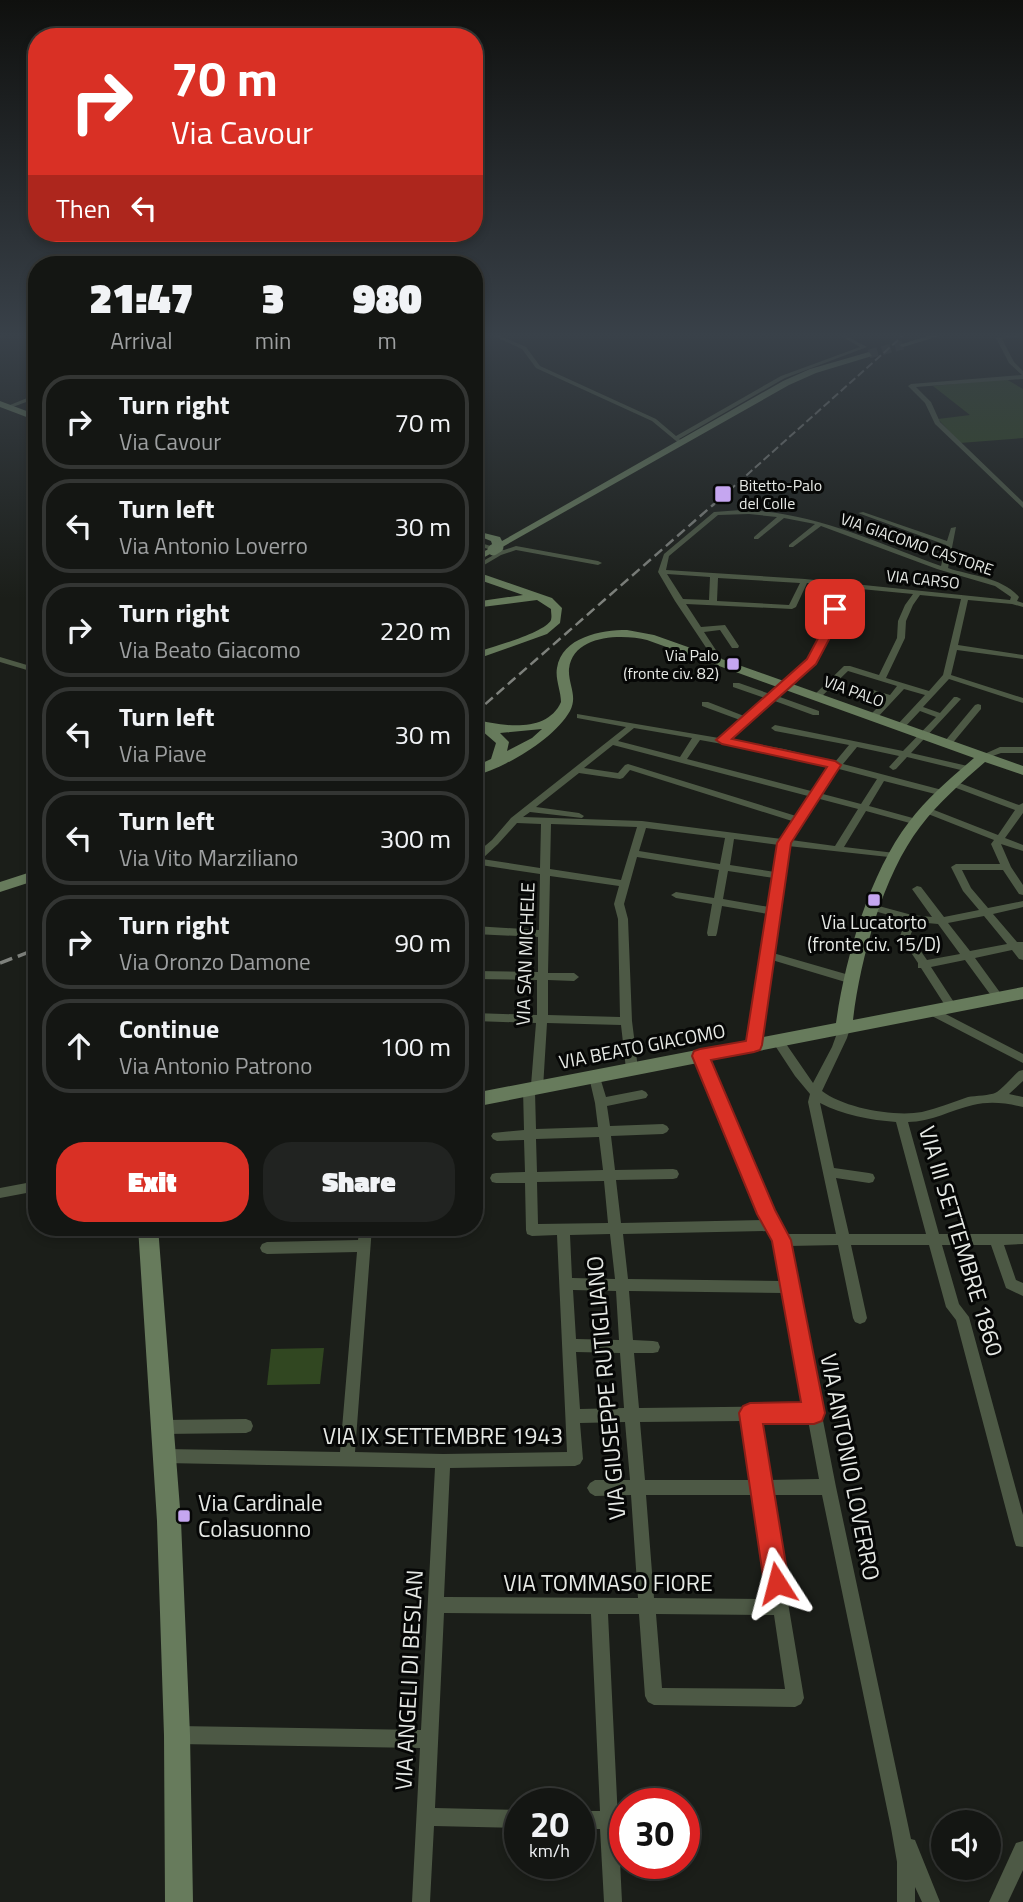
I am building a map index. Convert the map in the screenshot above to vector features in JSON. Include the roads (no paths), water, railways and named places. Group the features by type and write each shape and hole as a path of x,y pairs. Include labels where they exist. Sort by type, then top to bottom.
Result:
{"main road":[{"path":"0,887 28,877"}],"street":[{"path":"653,422 679,441"},
{"path":"483,562 528,529 715,422"},
{"path":"936,422 1023,506"},
{"name":"VIA GIACOMO CASTORE","path":"662,572 666,555 716,513 783,515 1011,591 1015,597 1013,602 1023,605"},
{"path":"861,513 950,544"},
{"path":"755,538 783,515"},
{"path":"791,546 818,525"},
{"path":"944,569 954,528"},
{"path":"483,535 528,529"},
{"path":"483,537 496,539 498,549"},
{"path":"483,556 498,549 521,548 598,563"},
{"path":"662,572 719,661"},
{"name":"VIA CARSO","path":"662,572 805,581 1013,602"},
{"path":"713,603 714,576"},
{"path":"483,578 508,591 528,595 556,608 557,620 552,627 483,654"},
{"path":"679,601 792,607 805,581"},
{"path":"722,740 812,661 820,649 847,586"},
{"path":"491,603 508,591"},
{"path":"882,678 901,638 902,621 918,592"},
{"path":"483,604 528,595"},
{"path":"901,726 947,676 965,597"},
{"path":"699,629 722,627 735,646"},
{"name":"VIA PALO","path":"561,713 566,703 563,672 565,664 577,648 606,634 630,632 719,661 1023,771"},
{"path":"954,647 1023,657"},
{"path":"0,659 28,668"},
{"path":"817,696 847,668 930,694"},
{"path":"947,676 1023,701"},
{"path":"736,685 816,713"},
{"path":"874,716 903,685"},
{"path":"873,692 892,698"},
{"path":"893,767 957,699"},
{"path":"705,704 746,719"},
{"path":"917,707 942,716"},
{"path":"948,743 978,707"},
{"path":"506,736 542,725 561,713"},
{"path":"483,767 522,750 547,733 561,713"},
{"path":"580,716 722,740 882,778 948,789 1020,812 998,838 996,849 1023,892"},
{"path":"483,853 514,820 633,725"},
{"path":"483,726 506,736 520,734 524,740 522,750"},
{"path":"775,729 969,769"},
{"path":"497,760 506,736"},
{"path":"682,761 698,736"},
{"path":"612,742 864,808 921,816 1023,848"},
{"path":"754,1045 784,843 813,795 855,744"},
{"path":"860,1318 814,1101 815,1091 841,1044 852,980 895,856 921,816 984,756 1000,750 1023,750"},
{"path":"578,770 620,776 628,767 798,820"},
{"path":"838,849 882,778"},
{"path":"527,809 895,856"},
{"path":"514,820 642,824"},
{"name":"VIA SAN MICHELE","path":"546,821 542,1020 533,1089 531,1133 532,1230 563,1229"},
{"path":"632,1069 626,1021 623,919 619,904 642,824"},
{"path":"712,933 730,837"},
{"path":"633,853 779,876"},
{"path":"483,862 624,884"},
{"path":"1006,867 956,867 967,889 1019,946 1023,956"},
{"path":"917,889 999,998"},
{"path":"676,895 773,911"},
{"path":"875,908 912,918 941,921 1023,904"},
{"path":"912,918 904,932 922,965 952,1007"},
{"path":"483,931 542,934"},
{"path":"922,965 1019,946"},
{"path":"768,955 852,980"},
{"path":"483,975 574,977"},
{"name":"VIA BEATO GIACOMO","path":"483,1098 1023,993"},
{"path":"932,1011 1023,1059"},
{"path":"483,1017 626,1021"},
{"path":"778,1041 815,1091 825,1100 841,1106 901,1118 920,1118 977,1099 1000,1096 1023,1102"},
{"name":"VIA ANTONIO LOVERRO","path":"700,1056 782,1240 828,1487 900,1828 906,1862 906,1902"},
{"path":"1000,1096 1023,1074"},
{"name":"VIA GIUSEPPE RUTIGLIANO","path":"595,1077 601,1103 622,1285 654,1696 795,1698 780,1607"},
{"path":"601,1103 642,1095"},
{"name":"VIA III SETTEMBRE 1860","path":"901,1118 953,1307 962,1317 1022,1540"},
{"path":"497,1136 663,1129"},
{"path":"829,1172 869,1178"},
{"path":"496,1178 673,1174"},
{"path":"0,1193 28,1188"},
{"path":"563,1229 774,1225"},
{"name":"VIA IX SETTEMBRE 1943","path":"165,1456 443,1461 575,1459 563,1229"},
{"path":"150,1236 165,1456 177,1735 179,1902"},
{"path":"347,1458 365,1236"},
{"path":"996,1239 1017,1287"},
{"path":"782,1240 1020,1239"},
{"path":"267,1248 364,1247"},
{"path":"566,1284 790,1287"},
{"path":"569,1345 653,1347"},
{"path":"750,1413 780,1607"},
{"path":"573,1416 814,1413"},
{"path":"163,1427 246,1426"},
{"name":"VIA ANGELI DI BESLAN","path":"421,1902 443,1461"},
{"path":"595,1488 828,1487"},
{"name":"VIA TOMMASO FIORE","path":"435,1605 780,1607"},
{"path":"599,1605 609,1800"},
{"path":"177,1735 429,1739"},
{"path":"425,1817 504,1819"},
{"path":"900,1828 931,1902"},
{"path":"997,1901 1023,1850"},
{"path":"612,1879 613,1902"}],"railway":[{"path":"712,506 806,422"},
{"path":"483,706 714,504"},
{"path":"0,963 28,952"}],"place":[{"name":"Bitetto-Palo del Colle","path":"723,494"},
{"name":"Via Palo (fronte civ. 82)","path":"733,664"},
{"name":"Via Lucatorto (fronte civ. 15/D)","path":"874,900"},
{"name":"Via Cardinale Colasuonno","path":"184,1516"}]}
